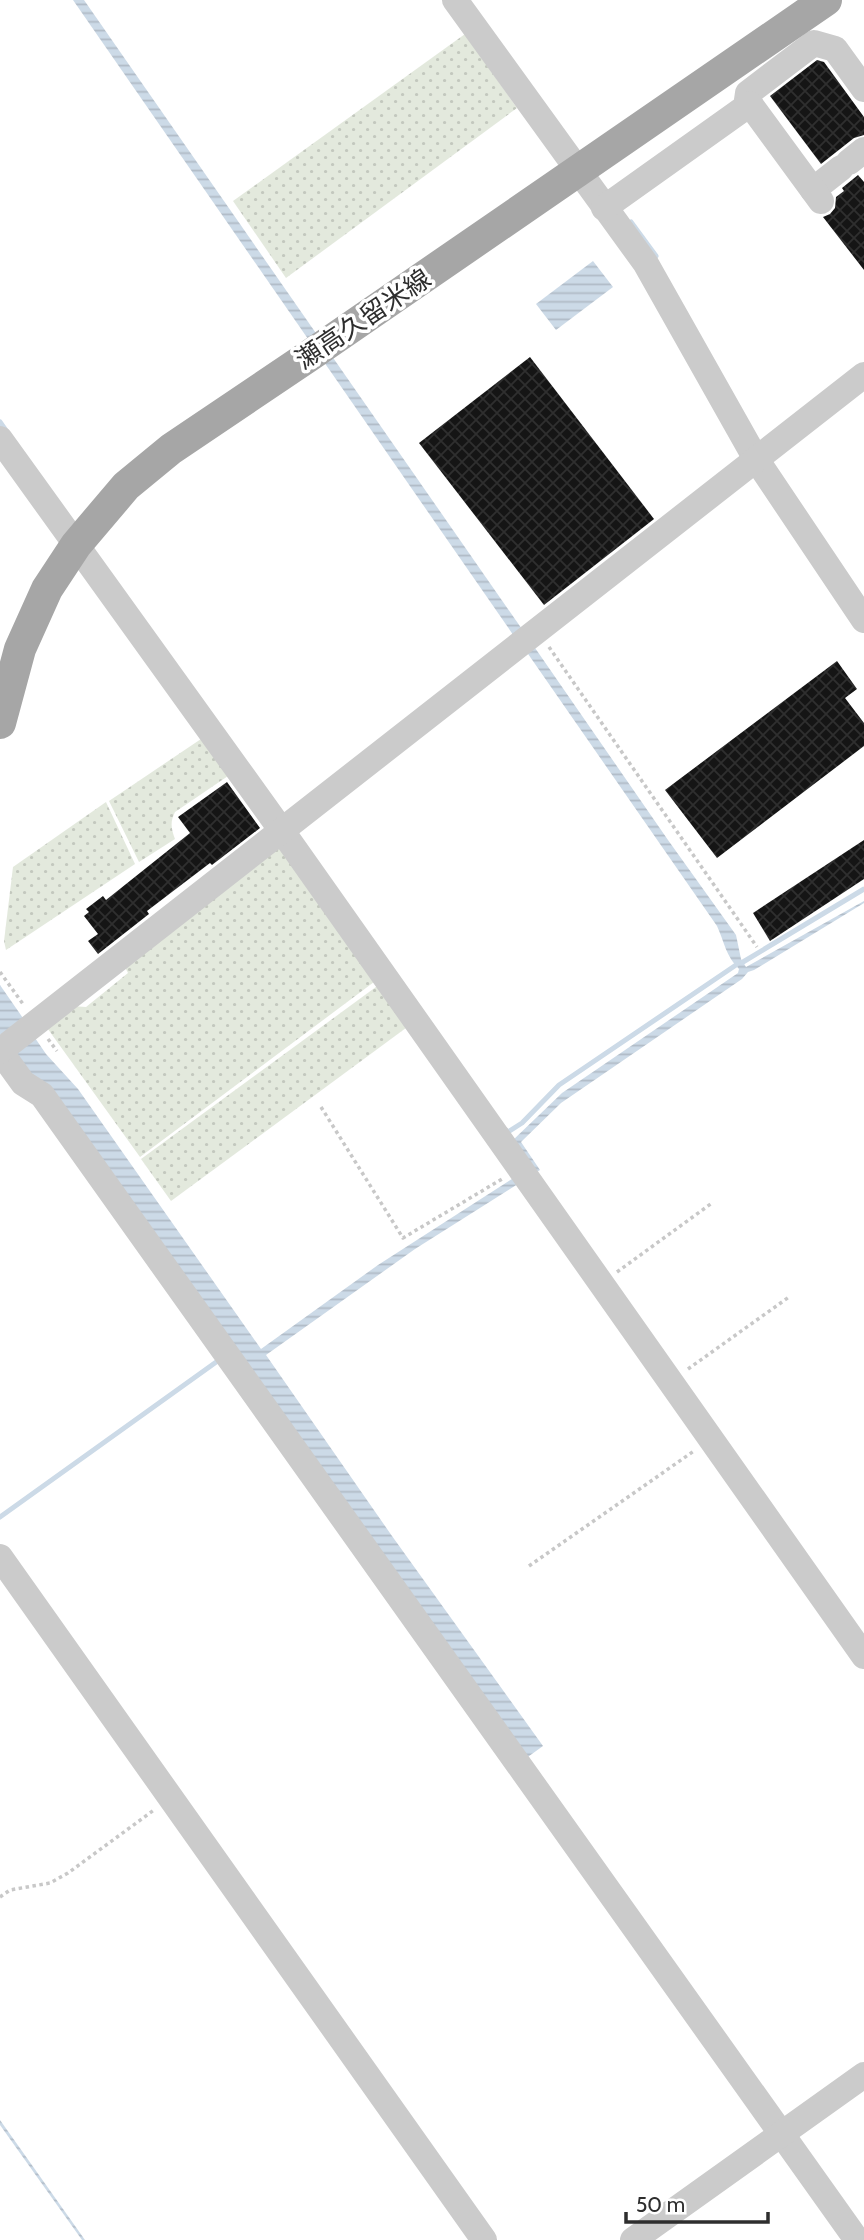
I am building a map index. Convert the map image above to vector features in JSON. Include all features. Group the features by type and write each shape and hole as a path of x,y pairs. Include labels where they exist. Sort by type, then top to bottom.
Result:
{"main road":[{"name":"瀬高久留米線","path":"0,723 20,649 47,589 76,545 126,486 170,449 824,1"}],"street":[{"path":"455,0 646,264 756,459 864,620"},
{"path":"746,107 748,93 814,43 835,49 864,89"},
{"path":"604,208 750,104 817,195 851,160"},
{"path":"857,2240 42,1095 23,1083 0,1051 864,375"},
{"path":"0,439 282,831 864,1656"},
{"path":"0,1557 484,2240"},
{"path":"633,2240 864,2074"}],"path":[{"path":"528,639 757,947"},
{"path":"321,1107 403,1238 520,1168"},
{"path":"601,1284 712,1203"},
{"path":"669,1380 789,1297"},
{"path":"529,1566 711,1439"},
{"path":"0,1897 10,1890 50,1883 68,1873 171,1798"}],"shaded area":[{"path":"465,34 517,108 286,278 233,201"},
{"path":"201,739 228,776 175,812 172,825 175,839 139,862 109,801"},
{"path":"106,802 135,864 6,950 4,941 13,867"},
{"path":"280,844 378,979 140,1157 45,1025 72,1006 86,1007 128,973 124,965"},
{"path":"380,984 410,1025 171,1201 141,1159"}],"water":[{"path":"73,0 84,0 524,632 516,639"},
{"path":"593,261 613,287 556,330 536,304"},
{"path":"533,645 736,935 741,959 746,967 864,903 748,972 742,979 561,1103 521,1142 540,1170 415,1249 266,1355 543,1746 525,1759 14,1053 33,1035 46,1054 78,1089 261,1349 378,1265 529,1168 512,1141 562,1093 738,973 739,969 728,954 717,926 526,651"},
{"path":"0,985 25,1021 3,1038 0,1034"},
{"path":"0,2120 85,2240 82,2240 0,2125"}],"building":[{"path":"817,60 824,62 864,117 864,135 854,138 821,164 770,96"},
{"path":"858,175 864,182 864,270 823,217 835,208 836,197 844,191 842,188"},
{"path":"530,357 654,519 544,605 419,443"},
{"path":"837,661 857,689 845,698 864,723 864,746 717,858 665,790"},
{"path":"227,782 260,828 147,911 149,914 98,954 88,941 98,934 84,916 89,912 86,909 103,896 106,900 190,833 178,817"},
{"path":"864,840 864,879 770,941 753,913"}],"waterway":[{"path":"631,222 656,256"},
{"path":"0,422 7,432"},
{"path":"743,962 864,889"},
{"path":"506,1130 508,1132 522,1123 559,1085 736,965"},
{"path":"0,1517 219,1360"}]}
